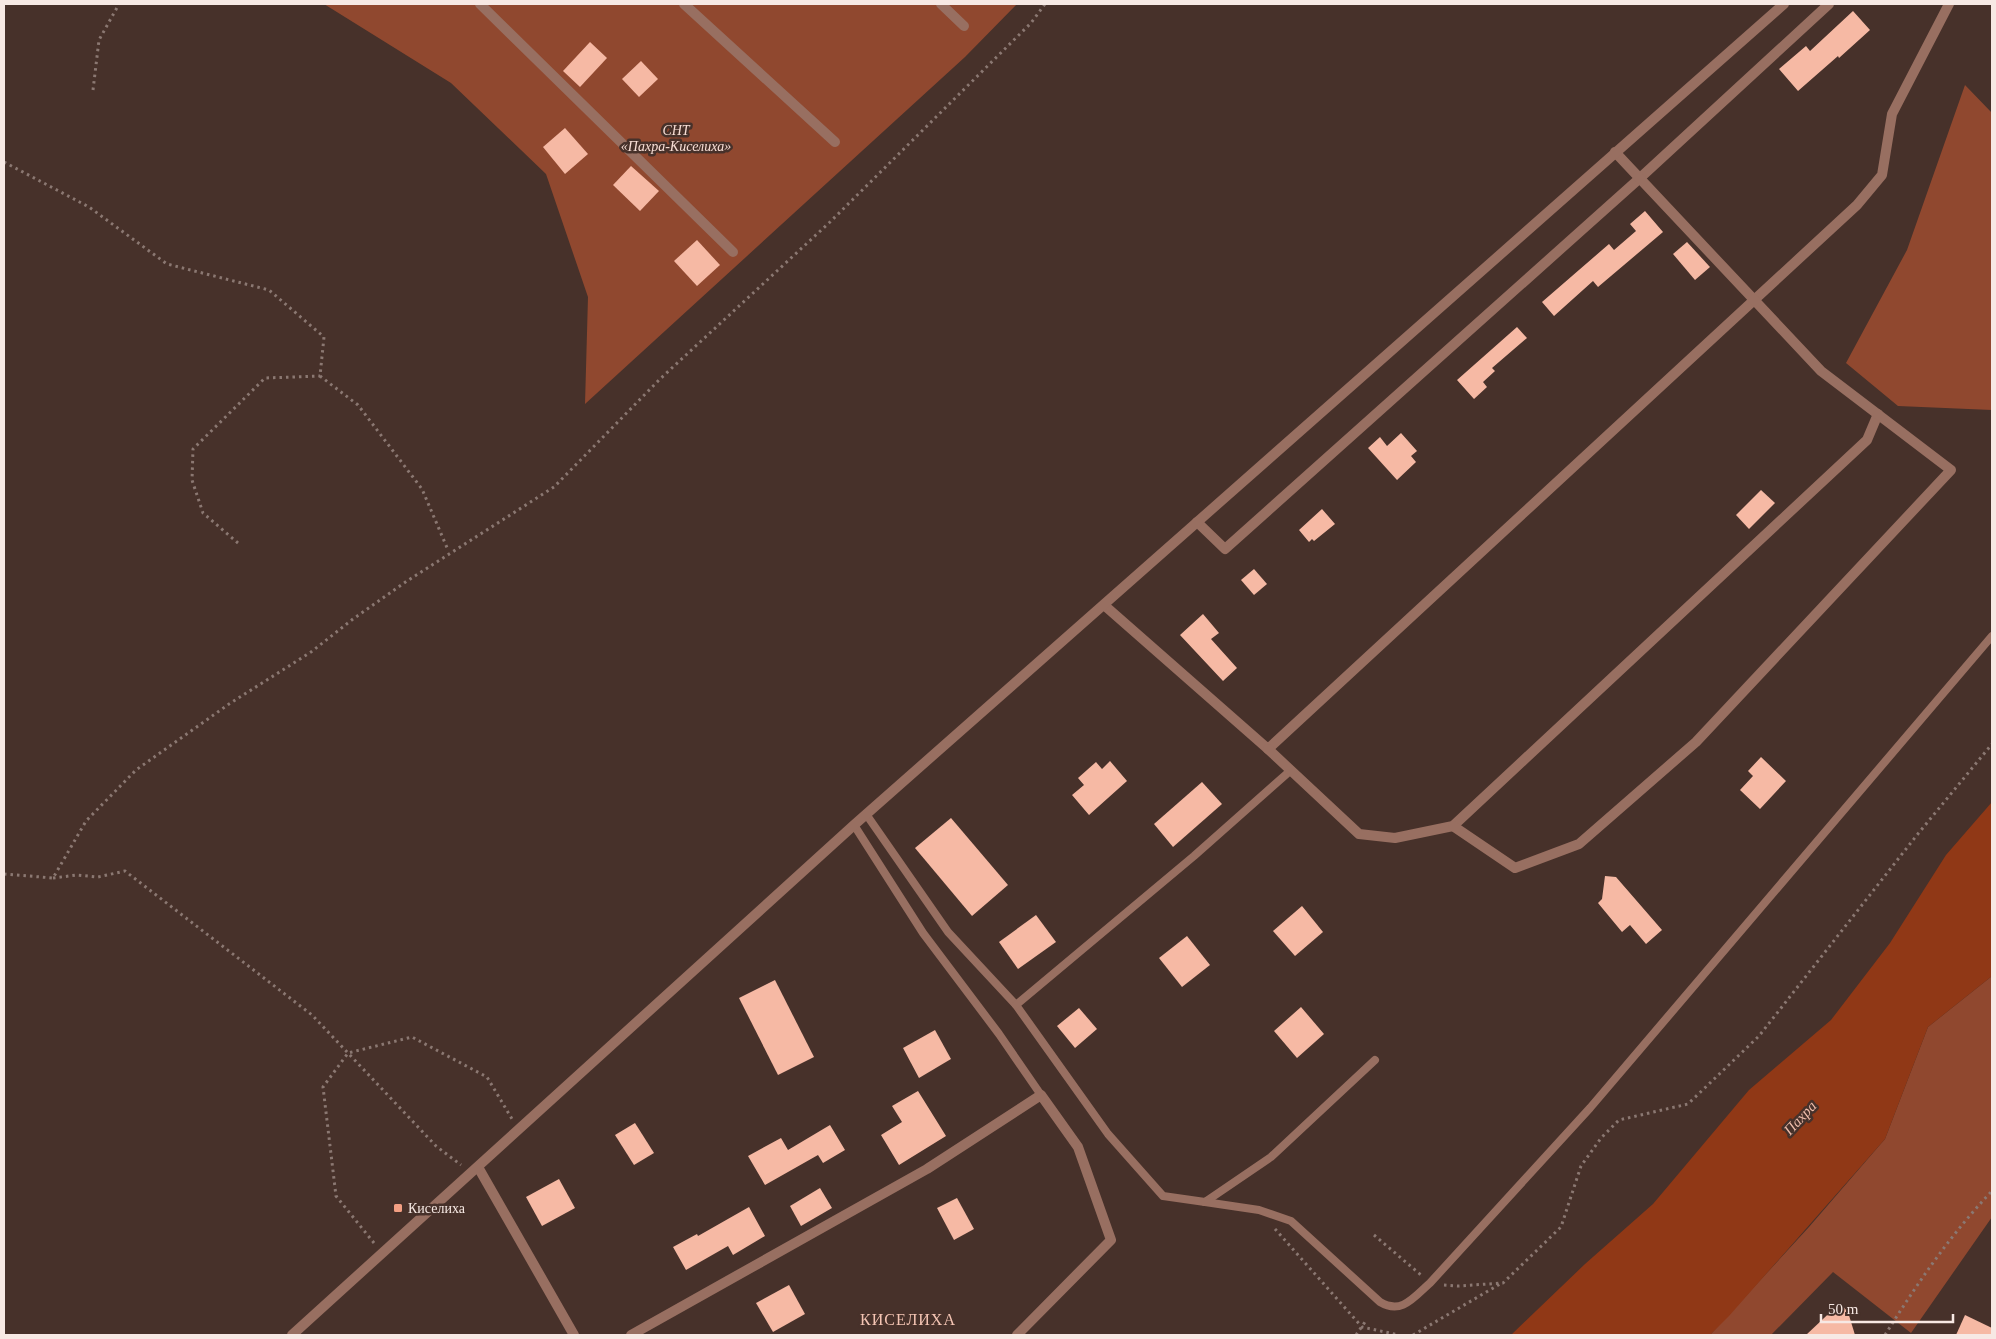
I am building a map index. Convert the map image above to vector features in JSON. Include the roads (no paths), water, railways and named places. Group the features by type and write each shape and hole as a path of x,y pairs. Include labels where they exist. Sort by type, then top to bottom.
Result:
{"street":[{"path":"480,4 733,252"},
{"path":"684,4 835,142"},
{"path":"941,4 964,26"},
{"path":"292,1335 866,814 1784,4"},
{"path":"1197,522 1225,549 1640,178 1829,4"},
{"path":"1268,749 1857,205 1882,175 1892,114 1949,4"},
{"path":"1453,826 1515,868 1579,844 1696,742 1951,470 1821,371 1616,152"},
{"path":"1104,604 1268,749 1359,834 1395,838 1453,826 1867,440 1878,414"},
{"path":"631,1335 927,1169 1041,1095 1078,1147 1111,1240 1017,1335"},
{"path":"475,1170 574,1335"}],"lane":[{"path":"866,814 948,932 1016,1005 1108,1134 1163,1196 1259,1210 1291,1221 1380,1302 1389,1307 1404,1305 1430,1283 1590,1108 1992,636"},
{"path":"1016,1005 1194,856 1290,771"},
{"path":"854,825 923,933 999,1034 1041,1095"},
{"path":"1205,1202 1272,1157 1375,1060"}],"water":[{"name":"Пахра","path":"1992,802 1992,976 1928,1027 1885,1139 1729,1316 1710,1335 1511,1335 1585,1264 1653,1204 1749,1090 1831,1020 1890,943 1946,855"}],"place":[{"name":"Киселиха","path":"398,1208"}],"district":[{"name":"КИСЕЛИХА","path":"908,1319"}],"park label":[{"name":"СНТ «Пахра-Киселиха»","path":"676,138"}]}
